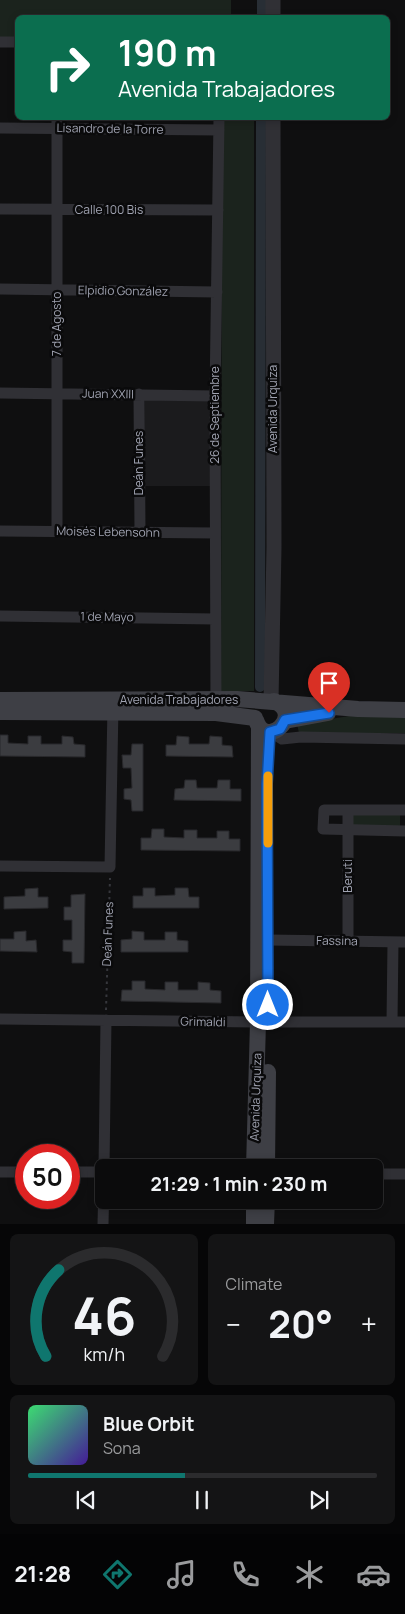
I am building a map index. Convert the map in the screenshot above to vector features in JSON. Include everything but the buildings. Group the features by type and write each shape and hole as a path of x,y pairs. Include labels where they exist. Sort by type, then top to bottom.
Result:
{"main road":[{"name":"Avenida Trabajadores","path":"0,700 113,706 216,706 271,701 358,709 405,710"},
{"path":"271,701 278,703 285,711 271,725 257,709 264,703 271,701"},
{"name":"Avenida Trabajadores","path":"0,712 113,706"},
{"name":"Avenida Trabajadores","path":"216,706 271,725 315,714 358,709"},
{"name":"Avenida Urquiza","path":"255,1159 268,940 267,784 271,725"},
{"name":"Avenida Urquiza","path":"267,1159 263,1022 271,725"},
{"path":"254,1209 254,1224"},
{"path":"266,1224 267,1209"}],"street":[{"path":"273,0 273,15"},
{"path":"0,42 15,42"},
{"name":"26 de Septiembre","path":"216,706 215,396 219,120"},
{"name":"Avenida Urquiza","path":"271,701 274,547 273,120"},
{"name":"Lisandro de la Torre","path":"0,128 57,123 219,130"},
{"name":"7 de Agosto","path":"57,123 57,531"},
{"name":"Calle 100 Bis","path":"0,209 218,210"},
{"name":"Elpidio González","path":"0,289 217,292"},
{"name":"Juan XXIII","path":"0,392 215,396"},
{"name":"Deán Funes","path":"139,394 140,532"},
{"name":"Moisés Lebensohn","path":"0,531 216,533"},
{"name":"1 de Mayo","path":"0,616 215,619"},
{"path":"0,866 110,867 113,706"},
{"path":"271,725 301,737"},
{"name":"Avenida Trabajadores","path":"271,725 282,739 301,737 405,739"},
{"path":"405,810 324,810 324,829 405,831"},
{"name":"Beruti","path":"348,810 348,941"},
{"name":"Fassina","path":"268,940 405,942"},
{"path":"392,1022 393,942"},
{"name":"Grimaldi","path":"0,1019 405,1022"},
{"path":"104,1159 106,1020"},
{"path":"0,1172 15,1172"},
{"path":"80,1172 95,1172"},
{"path":"383,1174 405,1174"},
{"path":"103,1209 103,1224"}],"path":[{"name":"Deán Funes","path":"106,1020 110,867"}],"shaded area":[{"path":"0,0 231,0 231,15 15,15 15,37 0,37"},
{"path":"222,120 254,120 254,691 221,691"},
{"path":"145,398 213,398 212,486 145,486"},
{"path":"356,715 405,715 405,733 299,733 297,724"},
{"path":"352,814 400,815 400,827 352,826"}],"waterway":[{"path":"262,0 262,15"},
{"path":"260,687 261,120"}],"slow traffic":[{"path":"268,776 268,843"}],"route":[{"path":"268,1005 267,784 270,732 280,729 285,720 329,713"}]}
